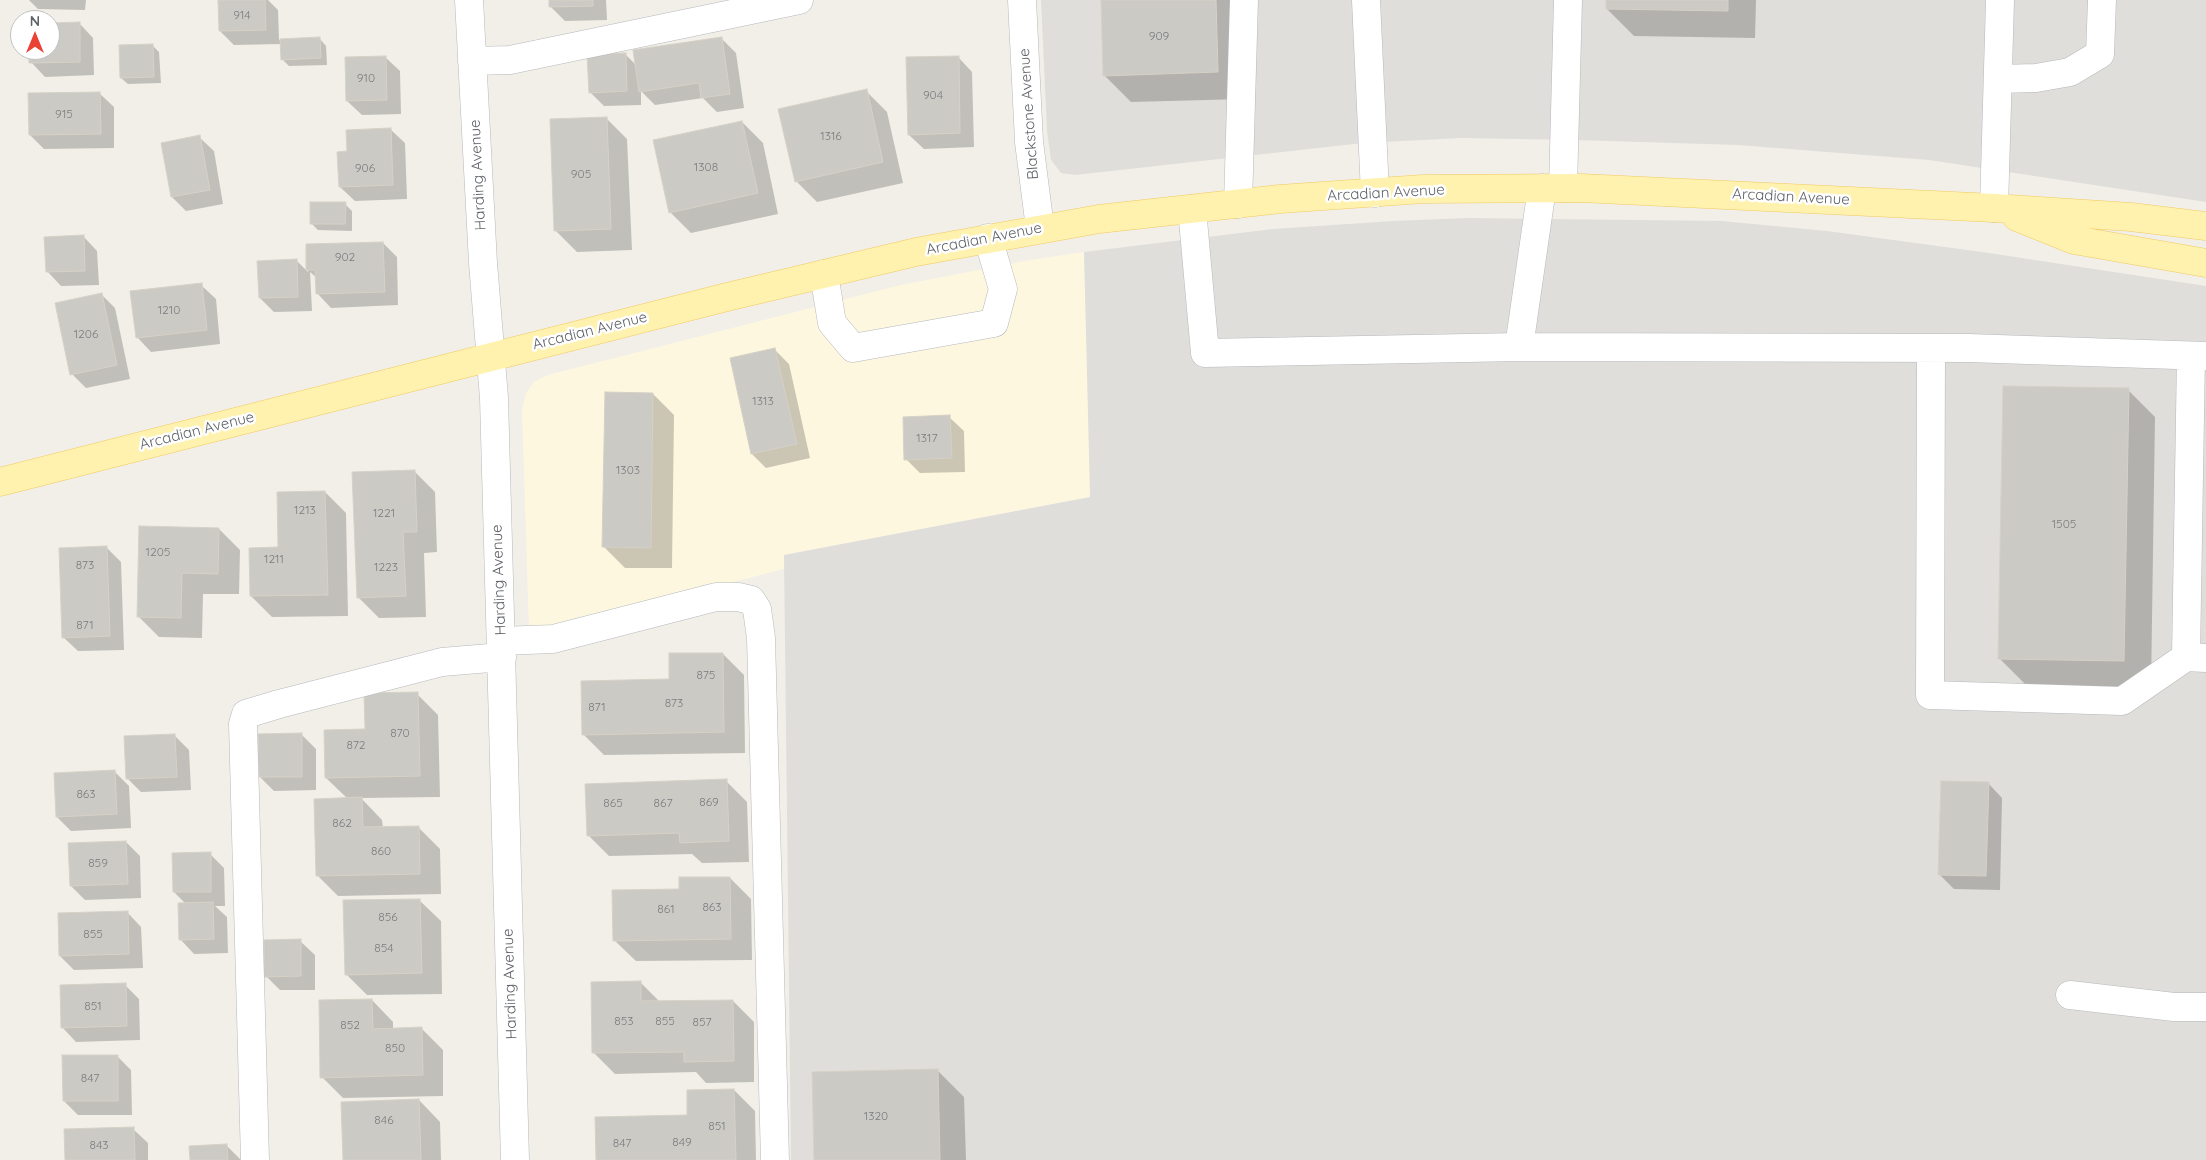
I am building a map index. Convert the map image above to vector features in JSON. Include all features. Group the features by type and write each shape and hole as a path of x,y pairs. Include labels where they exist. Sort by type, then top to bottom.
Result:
{"main road":[{"name":"Arcadian Avenue","path":"0,482 824,274 916,252 1040,228 1099,219 1238,204 1375,193 1423,190 1552,188 1994,208 2130,217 2206,226"},
{"name":"Arcadian Avenue","path":"1994,208 2074,240 2206,263"}],"street":[{"name":"Harding Avenue","path":"469,0 494,398 515,1160"},
{"path":"472,61 510,60 798,0"},
{"name":"Blackstone Avenue","path":"1022,0 1029,142 1040,228"},
{"path":"1238,204 1244,0"},
{"path":"1366,0 1375,193"},
{"path":"1519,347 1552,188 1568,0"},
{"path":"1994,208 2000,0"},
{"path":"1998,79 2036,78 2070,72 2100,54 2102,0"},
{"path":"1192,209 1204,353 1519,347 1931,348 2198,356 2196,658 2122,701 1930,695 1931,348"},
{"path":"824,274 832,323 853,348 994,323 1003,289 988,238"},
{"path":"255,1160 242,724 246,714 442,662 553,639 716,597 738,597 751,600 757,609 761,638 776,1160"},
{"path":"2070,995 2174,1007 2206,1006"}],"shaded area":[{"path":"1041,0 2206,0 2206,202 1929,160 1738,145 1574,140 1462,138 1363,143 1075,175 1061,173 1051,160 1047,131"},
{"path":"1466,218 1722,221 1827,231 2206,286 2206,1160 791,1160 784,555 1090,497 1084,252 1273,229"},
{"path":"1084,252 1091,497 784,555 784,569 588,619 529,629 522,410 526,393 534,382 548,375 901,285 1030,260"}],"building":[{"path":"218,0 265,0 266,30 219,31"},
{"path":"549,0 593,0 593,6 549,7"},
{"path":"1101,0 1216,0 1218,72 1103,76"},
{"path":"1606,0 1728,0 1728,11 1606,9"},
{"path":"80,22 80,62 29,63 29,60 60,60 60,23"},
{"path":"320,37 321,58 281,60 280,39"},
{"path":"722,37 730,94 701,98 699,83 639,92 633,50"},
{"path":"153,44 154,77 120,78 119,45"},
{"path":"626,53 627,91 589,93 587,54"},
{"path":"386,56 387,100 346,101 345,57"},
{"path":"959,56 960,133 908,135 906,57"},
{"path":"867,89 883,162 795,182 778,109"},
{"path":"100,92 101,134 29,135 28,93"},
{"path":"607,117 611,229 554,231 550,119"},
{"path":"742,121 758,193 669,213 653,140"},
{"path":"391,128 393,185 339,187 337,152 347,151 346,130"},
{"path":"200,135 210,190 171,197 161,143"},
{"path":"310,202 346,202 345,224 310,224"},
{"path":"84,235 85,271 46,272 44,237"},
{"path":"383,242 385,292 316,294 315,270 306,270 306,244"},
{"path":"297,259 298,297 259,298 257,261"},
{"path":"202,283 207,330 136,338 130,291"},
{"path":"102,293 117,365 70,375 55,303"},
{"path":"775,348 797,444 751,454 730,358"},
{"path":"2003,386 2129,388 2124,661 1998,659"},
{"path":"605,392 653,393 651,548 602,547"},
{"path":"950,415 952,458 904,460 903,417"},
{"path":"415,470 417,532 403,532 406,596 357,598 352,472"},
{"path":"325,491 328,595 250,596 249,548 278,547 277,492"},
{"path":"139,526 219,528 218,574 182,573 181,618 137,617"},
{"path":"107,546 110,636 62,638 59,548"},
{"path":"669,653 723,653 724,732 582,735 581,681 669,679"},
{"path":"418,692 420,776 325,778 324,730 365,729 364,693"},
{"path":"302,733 302,777 259,777 258,734"},
{"path":"175,734 177,777 126,779 124,736"},
{"path":"115,770 117,814 56,817 54,773"},
{"path":"727,779 729,841 680,843 679,833 587,836 585,784"},
{"path":"1941,781 1989,782 1986,876 1938,875"},
{"path":"362,797 363,827 419,826 420,874 316,876 314,799"},
{"path":"126,841 128,884 70,886 68,843"},
{"path":"211,852 211,892 173,892 172,853"},
{"path":"679,877 730,877 731,939 613,941 612,890 679,889"},
{"path":"420,899 422,973 345,975 343,900"},
{"path":"213,902 214,939 179,940 178,903"},
{"path":"128,911 129,954 59,956 58,913"},
{"path":"301,939 301,976 264,977 264,940"},
{"path":"641,981 641,1001 733,1000 734,1061 684,1062 684,1052 592,1053 591,982"},
{"path":"126,983 127,1026 61,1028 60,985"},
{"path":"372,999 373,1029 422,1027 423,1075 320,1078 319,1000"},
{"path":"62,1055 118,1055 118,1101 63,1101"},
{"path":"938,1069 940,1160 814,1160 812,1072"},
{"path":"734,1089 736,1160 596,1160 595,1117 687,1115 687,1090"},
{"path":"419,1099 421,1160 343,1160 341,1102"},
{"path":"134,1127 135,1160 65,1160 64,1129"},
{"path":"227,1144 228,1160 190,1160 189,1146"}]}
